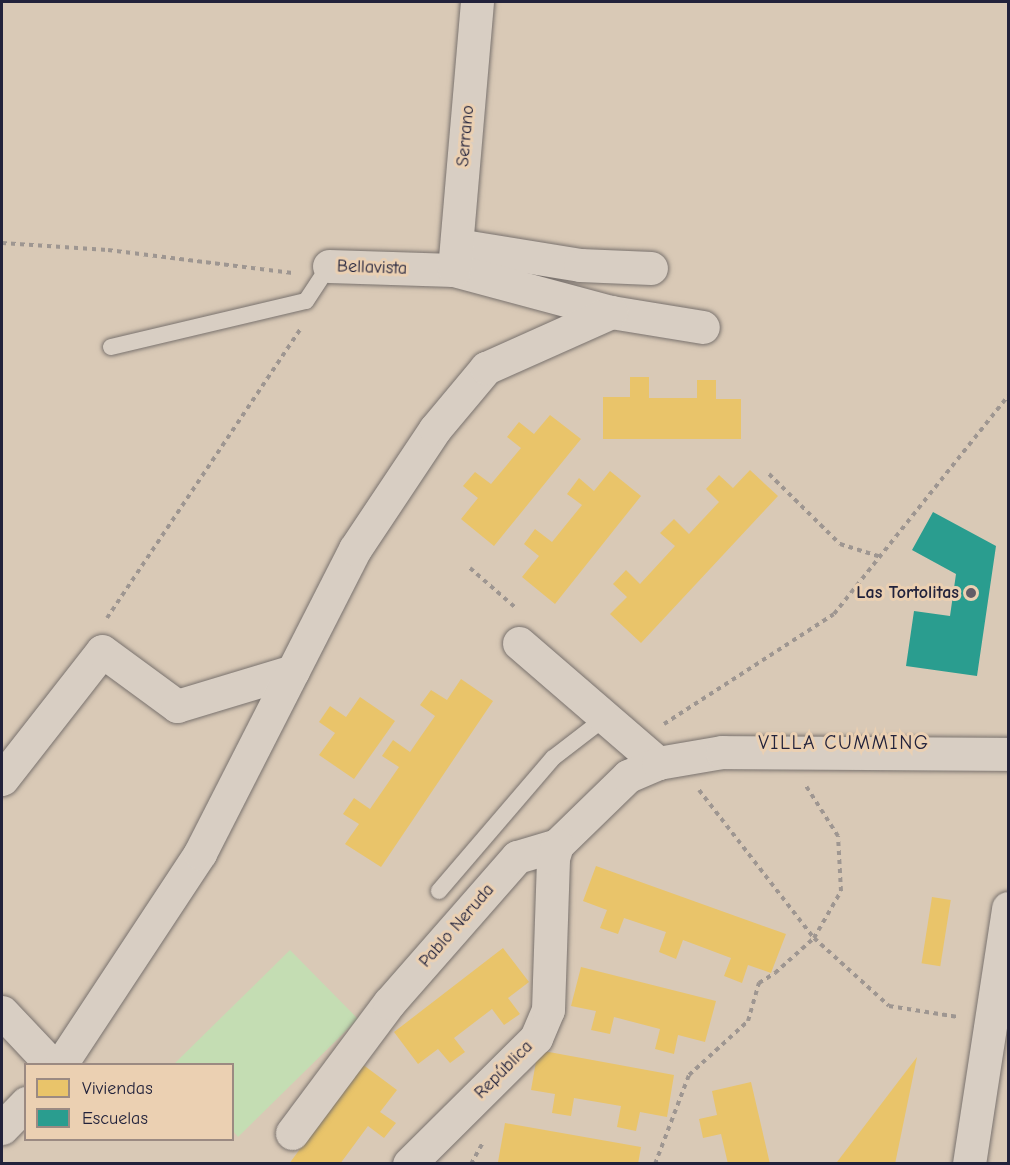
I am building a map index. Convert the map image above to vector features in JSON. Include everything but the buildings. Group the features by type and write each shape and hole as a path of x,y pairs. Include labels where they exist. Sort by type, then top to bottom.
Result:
{"street":[{"name":"Serrano","path":"455,258 477,2"},
{"name":"Bellavista","path":"330,266 455,258 611,312 703,327"},
{"path":"455,258 651,268"},
{"path":"63,1063 200,853 355,549 435,429 486,368 611,312"},
{"path":"519,643 646,753"},
{"path":"2,779 102,651 177,706 293,671"},
{"name":"Pablo Neruda","path":"292,1134 389,1003 518,857 557,845 628,776 646,753 1008,754"},
{"name":"República","path":"410,1164 536,1038 548,1010 553,858 557,845"},
{"path":"969,1164 1008,908"},
{"path":"2,1012 49,1063"},
{"path":"2,1128 24,1105"}],"lane":[{"path":"111,347 306,301 330,266"},
{"path":"438,891 553,758 605,718"}],"path":[{"name":"Bellavista","path":"2,243 108,250 300,274 330,266"},
{"path":"102,651 107,615 303,326 306,301"},
{"path":"991,1022 889,1006 814,938 697,787 646,753 834,614 1008,396"},
{"path":"769,474 840,544 881,557"},
{"path":"470,568 518,609 519,643"},
{"path":"656,1163 689,1075 748,1021 759,983 775,973 814,938 841,891 838,836 784,753"}],"green space":[{"path":"290,950 358,1019 238,1137 234,1132 234,1063 175,1063"}],"place":[{"name":"Las Tortolitas","path":"971,593"}],"district":[{"name":"VILLA CUMMING","path":"844,742"}]}
